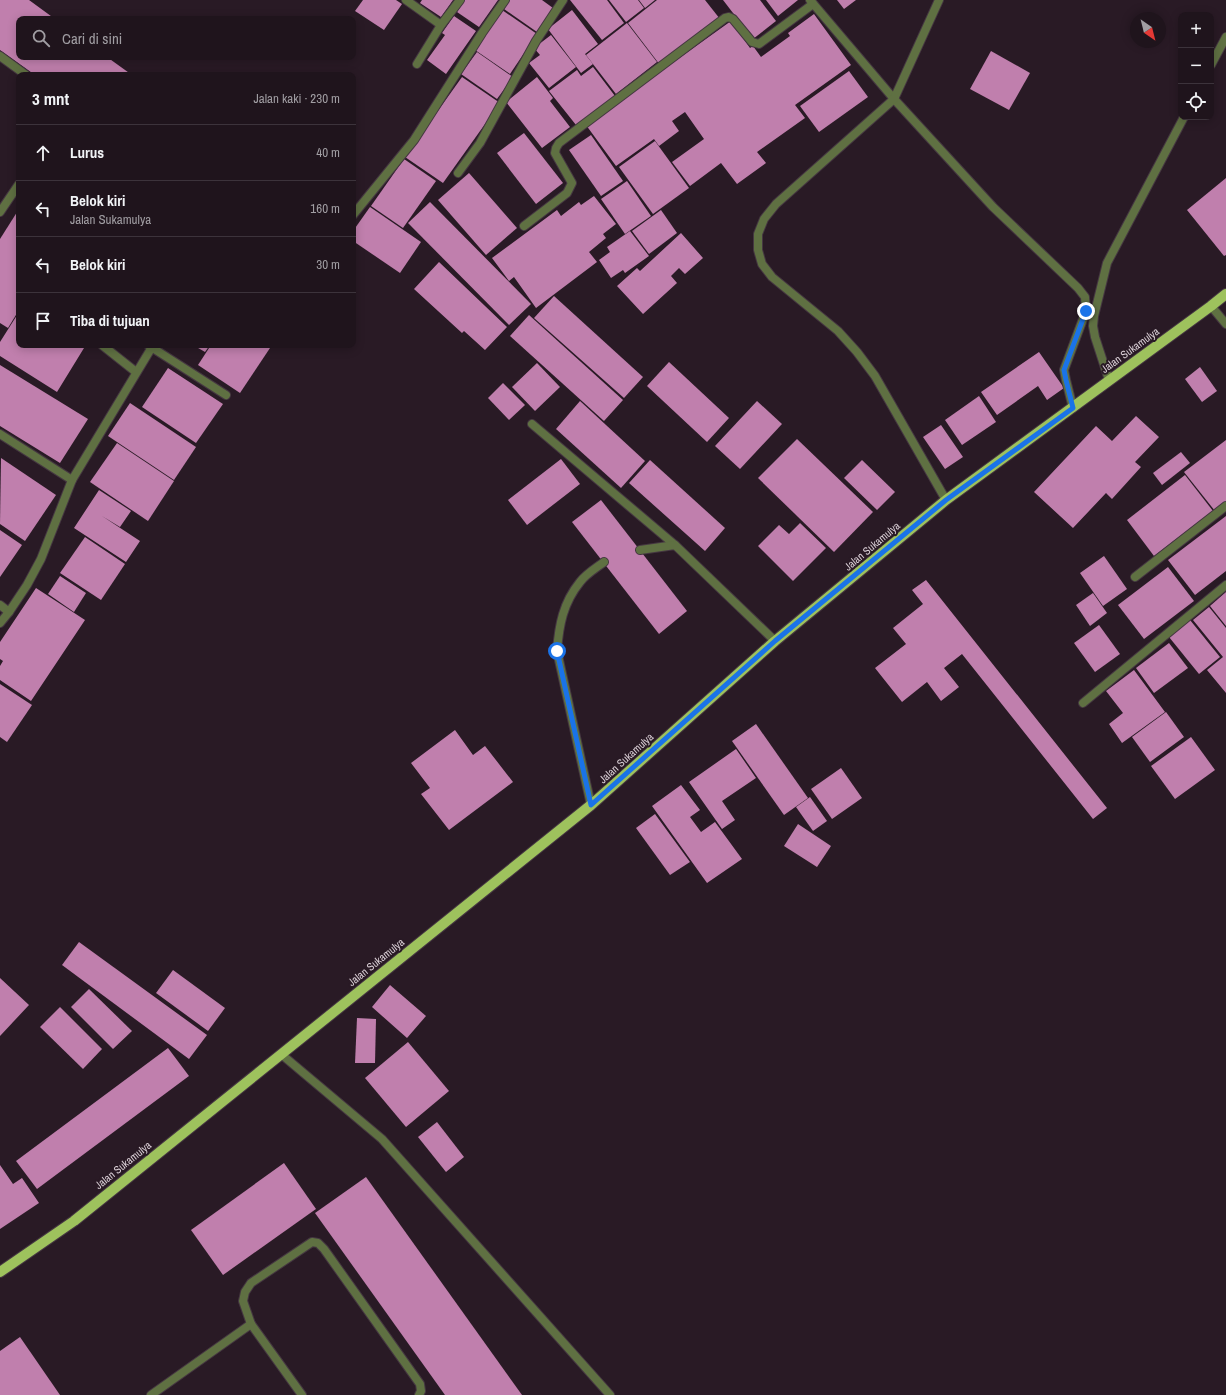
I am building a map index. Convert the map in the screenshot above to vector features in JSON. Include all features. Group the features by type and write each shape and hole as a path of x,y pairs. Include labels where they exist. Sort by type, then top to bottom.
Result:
{"main road":[{"name":"Jalan Sukamulya","path":"0,1272 74,1221 591,805 775,641 946,500 1226,294"}],"street":[{"path":"406,0 441,25"},
{"path":"416,64 441,25 460,0"},
{"path":"356,211 414,140 482,33 505,0"},
{"path":"458,173 480,143 536,41 563,0"},
{"path":"940,0 894,99 776,204 764,219 758,234 758,250 762,264 772,276 838,331 857,352 875,376 946,500"},
{"path":"524,226 567,193 571,188 572,183 555,153 559,143 725,18 729,17 733,19 752,42 759,44 812,2 894,99 993,207 1078,288 1085,297 1086,311 1064,370 1073,408"},
{"path":"1214,59 1226,37"},
{"path":"0,56 22,72"},
{"path":"1109,380 1095,337 1094,326 1094,316 1107,263 1182,120"},
{"path":"0,212 16,188"},
{"path":"1211,306 1226,324"},
{"path":"106,348 136,372"},
{"path":"0,623 10,612 27,585 41,559 72,480 149,348"},
{"path":"153,348 226,395"},
{"path":"532,424 675,545 775,641"},
{"path":"0,434 72,480"},
{"path":"1135,577 1226,506"},
{"path":"640,550 675,545"},
{"path":"591,805 557,651 558,629 566,604 580,581 604,562"},
{"path":"1084,703 1226,585"},
{"path":"0,606 10,612"},
{"path":"280,1054 382,1139 610,1395"},
{"path":"302,1395 251,1324 243,1301 245,1292 251,1283 312,1242 318,1244 324,1249 420,1384 420,1395"},
{"path":"151,1395 251,1324"}],"building":[{"path":"0,0 29,0 51,16 16,16 16,60 111,60 128,72 31,72 0,50"},
{"path":"363,0 396,0 402,4 384,30 355,11"},
{"path":"422,0 453,0 441,17 420,3"},
{"path":"465,0 498,0 479,27 457,12"},
{"path":"510,0 542,0 553,8 537,32 504,9"},
{"path":"570,0 607,0 624,23 602,40"},
{"path":"609,0 638,0 644,8 626,22"},
{"path":"639,0 655,0 645,8"},
{"path":"657,0 705,0 720,19 660,65 628,23"},
{"path":"723,0 760,0 776,21 753,39"},
{"path":"766,0 798,0 778,16"},
{"path":"837,0 856,0 844,9"},
{"path":"502,10 537,34 510,74 475,50"},
{"path":"572,10 598,44 585,54 593,64 581,73 548,29"},
{"path":"814,14 851,65 795,105 805,118 757,152 766,163 737,184 721,163 690,186 672,162 704,139 685,112 672,121 679,131 659,146 654,139 616,166 586,125 731,21 750,48 753,46 761,57 790,36 788,33"},
{"path":"454,16 476,31 446,74 427,60 445,35 442,33"},
{"path":"627,23 657,62 616,94 586,55"},
{"path":"551,35 576,67 549,88 529,63 540,55 534,48"},
{"path":"991,51 1030,73 1009,110 970,89"},
{"path":"477,52 513,77 497,99 461,74"},
{"path":"593,67 615,96 576,125 549,91 577,70 581,76"},
{"path":"849,71 868,97 819,132 800,106"},
{"path":"462,77 500,103 443,183 405,157"},
{"path":"537,77 553,98 550,101 570,127 542,148 506,102"},
{"path":"524,133 563,183 536,204 497,153"},
{"path":"591,135 623,181 601,196 569,150"},
{"path":"655,141 689,188 653,214 619,167"},
{"path":"404,159 436,181 403,228 371,206"},
{"path":"469,173 517,228 486,255 438,200"},
{"path":"1226,178 1226,255 1224,256 1187,210"},
{"path":"627,181 651,216 625,234 601,199"},
{"path":"594,196 616,224 603,234 606,238 589,252 597,262 536,308 514,277 509,281 492,258 557,210 561,216 579,202 581,205"},
{"path":"430,202 531,304 509,325 408,223"},
{"path":"370,207 421,242 400,273 356,243 356,227"},
{"path":"661,210 677,233 649,254 632,231"},
{"path":"16,214 16,315 8,328 0,323 0,239"},
{"path":"630,231 649,256 625,273 623,270 611,278 599,260 610,252 607,247"},
{"path":"681,233 703,258 685,274 679,268 671,276 677,283 643,314 617,286 637,268 640,271"},
{"path":"439,262 507,327 485,350 464,331 462,333 414,289"},
{"path":"554,296 643,377 624,398 534,318"},
{"path":"529,315 623,400 604,421 510,336"},
{"path":"16,317 16,348 84,348 57,392 0,356 0,342"},
{"path":"198,348 208,348 205,352"},
{"path":"209,348 270,348 240,393 198,365"},
{"path":"1039,352 1064,388 1047,400 1038,386 997,415 981,392"},
{"path":"669,362 729,418 707,442 647,386"},
{"path":"537,363 560,387 535,411 512,387"},
{"path":"0,365 88,419 60,463 0,426"},
{"path":"1200,367 1217,391 1202,402 1185,379"},
{"path":"168,368 223,404 196,443 142,407"},
{"path":"503,383 525,405 509,420 488,398"},
{"path":"979,396 996,422 962,445 945,420"},
{"path":"580,401 645,461 621,488 556,429"},
{"path":"757,401 782,424 740,469 715,446"},
{"path":"130,403 196,447 174,480 108,436"},
{"path":"1136,416 1159,437 1135,462 1141,467 1112,499 1106,493 1073,528 1034,492 1096,426 1112,441"},
{"path":"941,425 963,457 945,469 923,437"},
{"path":"797,439 873,512 834,552 758,478"},
{"path":"1226,440 1226,502 1215,511 1184,472"},
{"path":"117,443 174,481 148,521 90,482"},
{"path":"1181,452 1190,463 1162,485 1153,473"},
{"path":"1,458 56,495 25,541 0,524"},
{"path":"561,459 580,484 527,525 508,500"},
{"path":"650,460 725,528 705,551 629,483"},
{"path":"862,460 895,492 877,510 844,478"},
{"path":"1185,475 1213,511 1154,556 1127,520"},
{"path":"99,490 131,511 120,527 102,516 140,541 126,562 74,528"},
{"path":"601,500 687,611 659,634 572,522"},
{"path":"1226,516 1226,571 1195,595 1168,560"},
{"path":"800,523 826,548 793,581 758,546 779,525 789,534"},
{"path":"0,530 22,545 0,577"},
{"path":"85,537 125,564 101,600 60,573"},
{"path":"1104,556 1127,589 1103,606 1080,573"},
{"path":"1168,567 1194,601 1144,639 1118,605"},
{"path":"60,576 86,593 74,612 48,594"},
{"path":"926,580 1107,808 1093,819 962,654 944,668 959,687 941,701 927,682 902,702 875,668 906,644 893,628 923,604 912,590"},
{"path":"36,588 85,620 31,701 0,680 0,666 3,661 0,659 0,642"},
{"path":"1226,592 1226,626 1210,606"},
{"path":"1093,593 1107,613 1090,626 1076,605"},
{"path":"1209,607 1226,628 1226,693 1207,670 1223,657 1193,620"},
{"path":"1190,620 1220,657 1199,674 1169,637"},
{"path":"1099,625 1120,654 1095,672 1074,643"},
{"path":"1169,643 1188,668 1154,693 1136,668"},
{"path":"1134,670 1165,712 1122,743 1109,724 1123,713 1106,691"},
{"path":"0,684 32,705 7,742 0,737"},
{"path":"1166,712 1184,737 1150,762 1132,737"},
{"path":"756,724 808,798 784,815 732,741"},
{"path":"455,730 473,755 485,746 513,782 449,830 421,794 430,788 411,763"},
{"path":"1191,737 1215,770 1175,799 1151,766"},
{"path":"736,749 756,778 722,801 735,820 722,829 689,782"},
{"path":"841,768 862,798 832,819 811,789"},
{"path":"681,785 700,810 690,817 701,832 715,822 742,859 707,883 652,806"},
{"path":"810,797 827,821 813,831 796,807"},
{"path":"655,814 690,862 670,875 636,828"},
{"path":"798,824 831,846 817,867 784,846"},
{"path":"79,942 207,1035 189,1059 62,965"},
{"path":"173,970 225,1008 208,1031 156,993"},
{"path":"0,978 29,1005 0,1036"},
{"path":"390,985 426,1016 407,1038 372,1007"},
{"path":"89,989 132,1031 113,1049 71,1007"},
{"path":"60,1007 102,1049 83,1069 40,1027"},
{"path":"357,1018 376,1019 375,1063 355,1063"},
{"path":"408,1042 449,1091 406,1127 365,1078"},
{"path":"168,1048 189,1076 37,1189 16,1161"},
{"path":"437,1122 464,1157 446,1172 418,1137"},
{"path":"284,1163 316,1209 223,1275 191,1230"},
{"path":"0,1165 13,1184 22,1178 39,1203 0,1229"},
{"path":"366,1177 522,1395 445,1395 315,1213"},
{"path":"20,1337 60,1395 0,1395 0,1351"}],"route":[{"path":"557,651 591,805 775,641 946,500 1073,408 1064,370 1086,311"}]}
